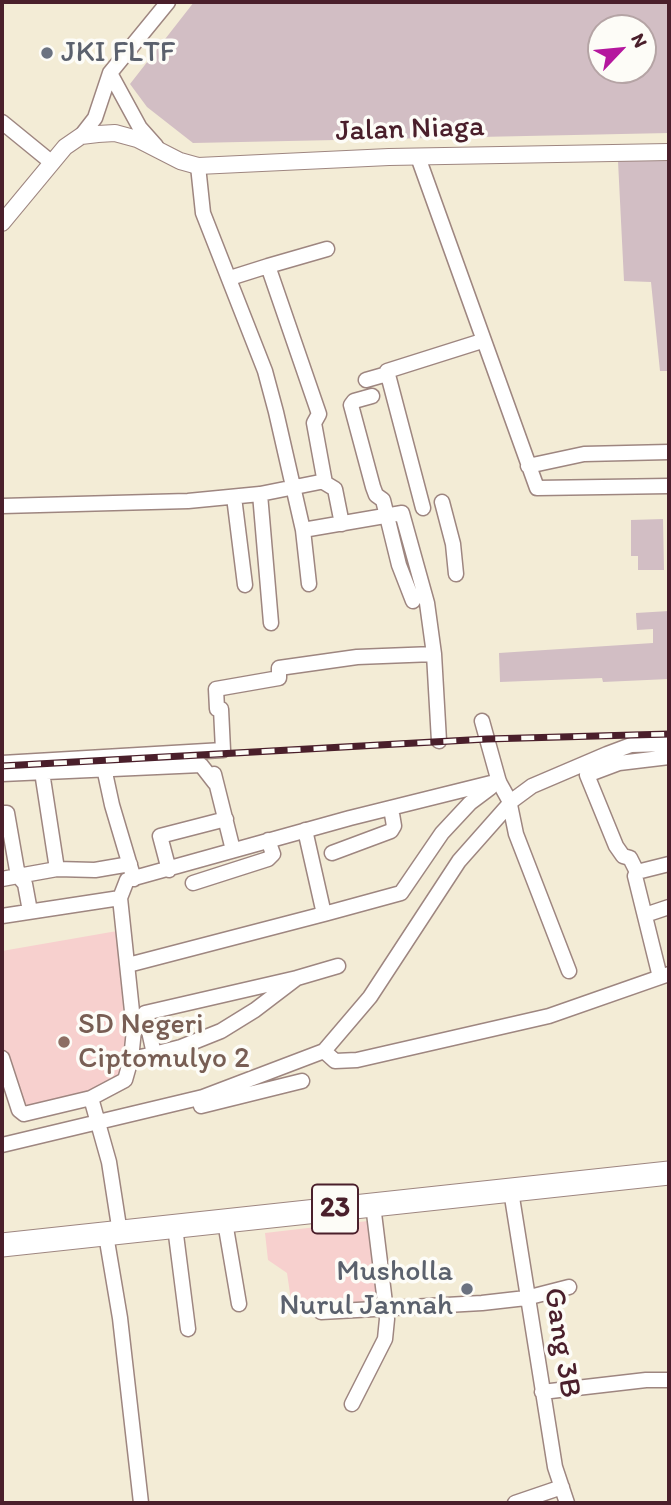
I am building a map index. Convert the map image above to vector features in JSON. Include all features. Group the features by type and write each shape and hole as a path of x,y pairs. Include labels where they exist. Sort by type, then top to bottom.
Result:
{"highway":[{"name":"23","path":"2,1245 669,1172"}],"street":[{"path":"2,223 51,162 81,136 95,118 110,74 168,2"},
{"path":"110,74 140,128 157,148"},
{"path":"2,122 51,162"},
{"name":"Jalan Niaga","path":"81,136 115,133 198,166 418,157 669,152"},
{"path":"418,157 537,488 669,486"},
{"path":"198,166 204,213 265,372 303,530 309,584"},
{"path":"230,278 327,249"},
{"path":"268,265 318,414 314,423 325,481 335,489 342,524"},
{"path":"366,380 387,374 390,369 482,341"},
{"path":"387,374 423,508"},
{"path":"372,396 354,401 351,405 376,495 383,500 399,565 413,601"},
{"path":"528,466 584,454 669,452"},
{"path":"2,506 131,504 234,497 325,481"},
{"path":"260,494 271,623"},
{"path":"234,497 245,584"},
{"path":"442,502 453,544 456,574"},
{"path":"303,530 402,513 428,603 439,741"},
{"path":"2,763 223,750 216,689 279,678 279,668 357,657 434,654"},
{"path":"482,721 530,874 549,914 569,971"},
{"path":"2,1145 144,1112 236,1086 324,1051 370,997 459,860 510,804 532,786 607,754 631,745 669,744"},
{"path":"210,751 215,783 233,850"},
{"path":"324,1051 335,1061 357,1060 549,1016 665,976 645,915 635,876 637,872 630,858 623,856 616,846 587,775 619,763 669,757"},
{"path":"2,774 201,765 215,783"},
{"path":"104,768 112,806 132,872"},
{"path":"42,772 58,869"},
{"path":"2,879 58,869 132,872 169,870 305,830 499,781"},
{"path":"128,965 401,893 442,833 470,803 499,781"},
{"path":"332,853 391,831 394,825 391,808"},
{"path":"2,813 7,813 18,876 25,884 30,911"},
{"path":"169,870 160,836 226,819"},
{"path":"305,830 324,914"},
{"path":"193,884 268,859 273,854 268,840"},
{"path":"637,872 669,864"},
{"path":"2,1058 19,1110 24,1114 91,1098 125,1080 131,1059 134,1030 120,898 124,884 132,872"},
{"path":"2,916 120,898"},
{"path":"645,915 669,907"},
{"path":"154,1054 145,1013 338,966"},
{"path":"131,1059 221,1031 256,1010 297,978"},
{"path":"144,1112 212,1104 302,1081"},
{"path":"91,1098 109,1162 120,1318 141,1503"},
{"name":"Gang 3B","path":"511,1191 542,1392 567,1503"},
{"path":"352,1404 381,1352 385,1339 386,1307 373,1205"},
{"path":"225,1222 239,1304"},
{"path":"175,1227 188,1329"},
{"path":"321,1312 526,1298 569,1287"},
{"path":"542,1392 646,1380 669,1380"},
{"path":"515,1503 562,1487"}],"shaded area":[{"path":"194,2 669,2 669,133 193,143 147,107 130,84"},
{"path":"669,160 669,371 660,371 651,282 624,281 618,161"},
{"path":"663,519 664,570 638,570 638,556 631,556 631,520"},
{"path":"669,611 669,679 603,682 602,678 500,682 499,653 653,643 653,629 637,630 636,613"},
{"name":"SD Negeri Ciptomulyo 2","path":"117,931 128,1066 119,1079 107,1087 23,1109 2,1053 2,951"},
{"path":"368,1221 379,1301 292,1307 287,1273 268,1260 265,1233"}],"railway":[{"path":"2,766 487,739 669,734"}],"place":[{"name":"JKI FLTF","path":"47,53"},
{"name":"SD Negeri Ciptomulyo 2","path":"64,1042"},
{"name":"Musholla Nurul Jannah","path":"467,1289"}]}
